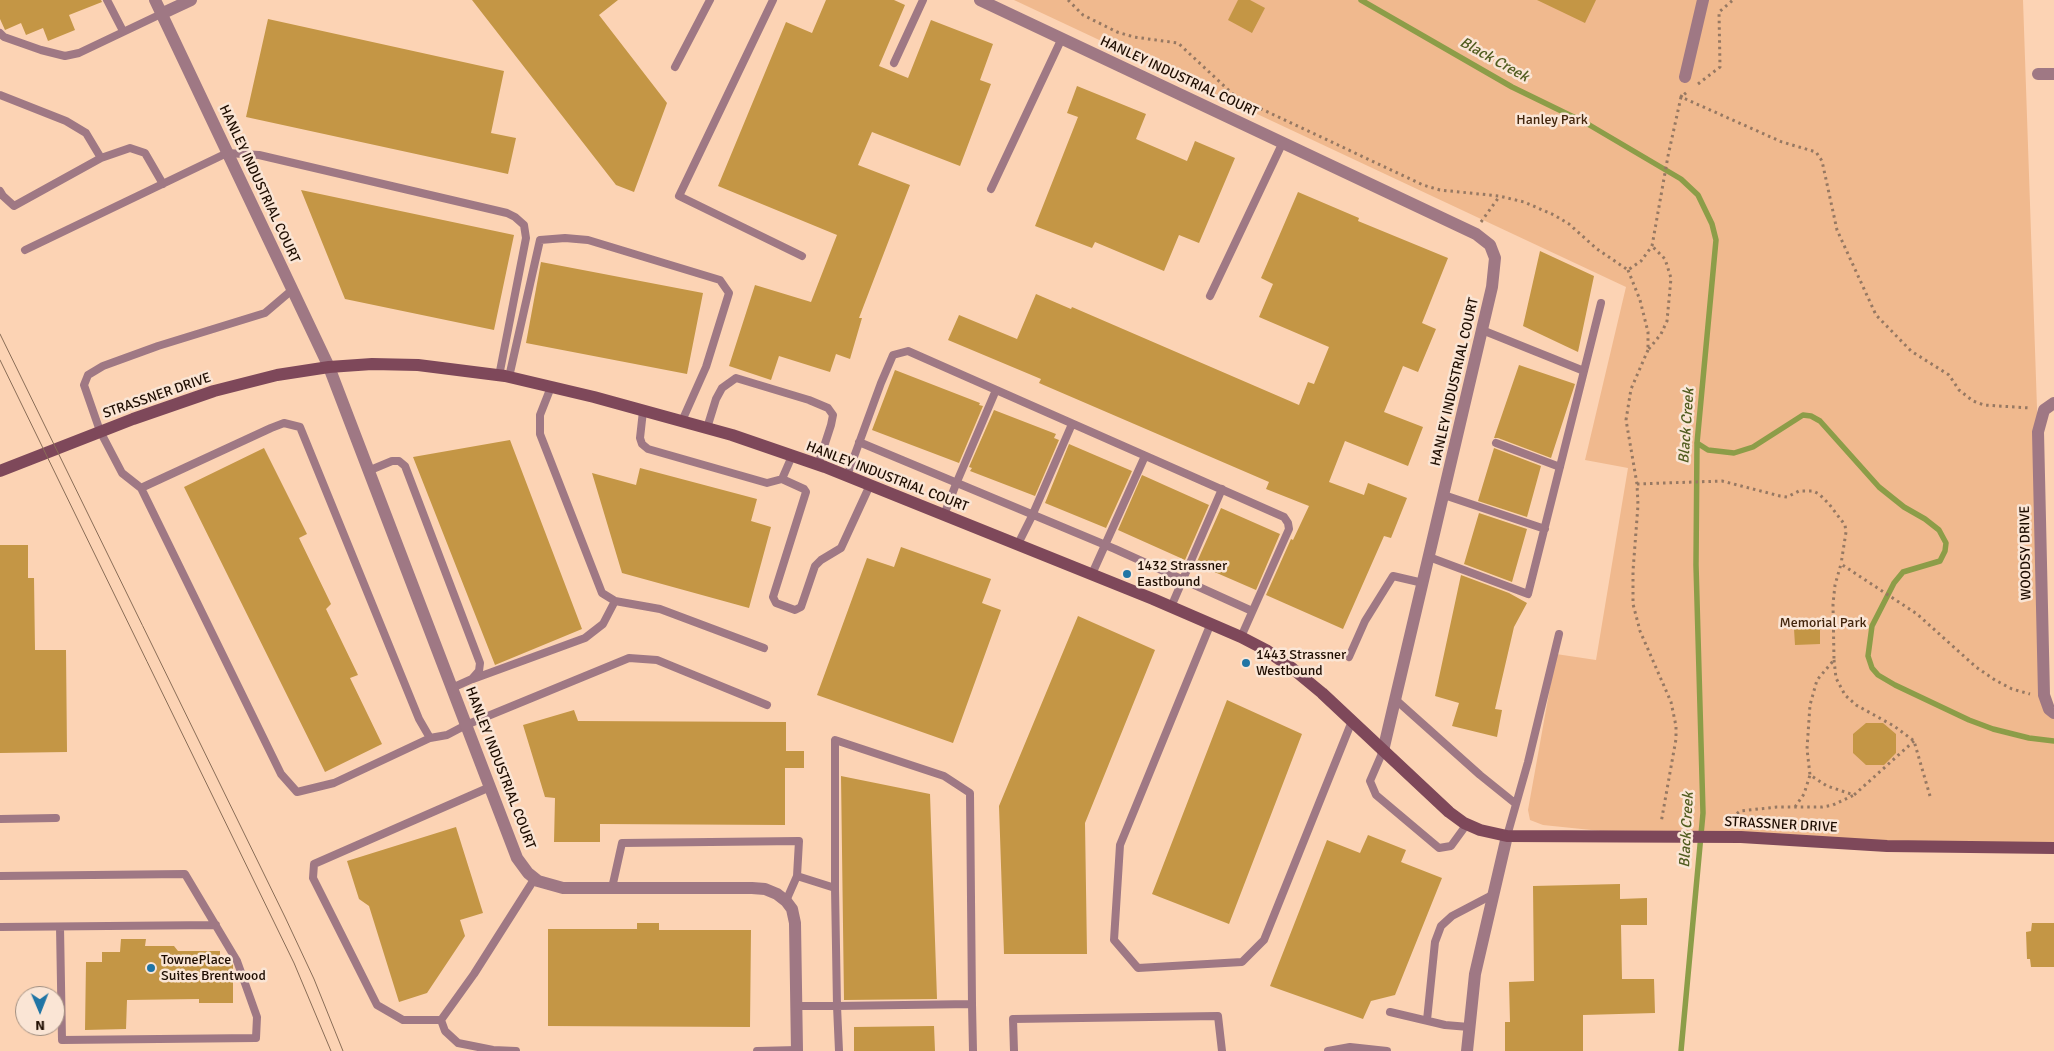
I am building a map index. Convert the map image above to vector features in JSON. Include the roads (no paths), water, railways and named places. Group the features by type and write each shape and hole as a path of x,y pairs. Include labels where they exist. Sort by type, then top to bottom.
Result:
{"street":[{"name":"HANLEY INDUSTRIAL COURT","path":"155,0 329,368 490,787 518,858 528,873 549,886 563,888 752,888 765,889 786,901"},
{"path":"162,14 191,0"},
{"name":"HANLEY INDUSTRIAL COURT","path":"980,0 1476,234 1490,246 1495,258 1492,288 1383,751"},
{"path":"1685,77 1703,0"},
{"path":"2038,74 2054,74"},
{"name":"HANLEY INDUSTRIAL COURT","path":"329,368 372,364 418,365 504,376 707,428 818,464 1211,623 1266,650 1322,693 1449,812 1480,830 1507,836"},
{"name":"STRASSNER DRIVE","path":"0,471 100,431 214,391 277,375 329,368"},
{"name":"WOODSY DRIVE","path":"2049,407 2038,432 2044,695 2048,709 2054,713"},
{"path":"1467,1051 1475,974 1507,836"},
{"name":"STRASSNER DRIVE","path":"1507,836 1721,838 1887,846 2054,848"},
{"path":"786,901 792,910 795,923 798,1050"}],"lane":[{"path":"107,0 123,31"},
{"path":"675,67 710,0"},
{"path":"773,0 679,196 802,256"},
{"path":"894,63 923,0"},
{"path":"0,34 57,55 65,56 79,53 162,14"},
{"path":"991,188 1062,38"},
{"path":"0,95 66,121 86,133 101,158"},
{"path":"1210,296 1283,142"},
{"path":"0,191 14,206 101,158 130,148 145,153 163,184"},
{"path":"25,250 227,153 260,155 507,213 515,216 524,225 526,238 504,376"},
{"path":"504,376 540,240 565,238 588,240 720,280 729,293 706,367 682,421"},
{"path":"292,290 266,313 158,346 103,366 88,375 84,385 100,431 122,473 142,488 281,774 297,792 334,783 430,738 448,735 466,725 629,658 657,660 767,705"},
{"path":"1429,557 1528,594 1600,303"},
{"path":"1482,330 1584,371"},
{"path":"847,476 881,383 894,355 908,351 1284,517 1289,529 1241,637"},
{"path":"707,428 716,399 722,388 736,378 809,400 828,408 833,415 832,425 818,464"},
{"path":"551,387 540,415 540,434 602,593 615,601 660,609 764,648"},
{"path":"944,515 996,390"},
{"path":"643,411 640,438 642,444 648,449 767,483 782,479 804,489 806,492 773,598 776,603 795,610 801,606 815,566 821,560 841,548 870,485"},
{"path":"142,488 270,428 284,423 300,427 419,719 430,738"},
{"path":"1018,544 1072,424"},
{"path":"859,442 1032,516 1106,545 1252,611"},
{"path":"1496,443 1560,467"},
{"path":"782,479 792,456"},
{"path":"1092,574 1145,456"},
{"path":"368,471 392,461 399,461 405,466 480,663 479,671 472,679"},
{"path":"1171,607 1222,489"},
{"path":"1444,495 1544,528"},
{"path":"1350,657 1364,621 1392,576 1423,583"},
{"path":"452,688 584,638 595,632 602,624 615,601"},
{"path":"1211,623 1120,845 1114,940 1138,968 1242,962 1264,940 1352,721"},
{"path":"1507,836 1558,634"},
{"path":"1396,700 1480,775 1516,804"},
{"path":"839,1051 835,888 835,740 944,776 970,793 973,1051"},
{"path":"1383,751 1370,781 1376,796 1439,848 1451,846 1467,824"},
{"path":"441,1020 403,1020 377,1005 313,878 314,864 490,787"},
{"path":"0,819 56,818"},
{"path":"612,888 622,843 799,841 797,876 786,901"},
{"path":"0,876 185,874 236,961 257,1017 256,1038 62,1040 60,927"},
{"path":"797,876 835,888"},
{"path":"441,1020 474,974 535,878"},
{"path":"1427,1020 1435,942 1441,926 1452,916 1494,894"},
{"path":"0,927 216,925"},
{"path":"797,1006 972,1004"},
{"path":"1390,1012 1445,1025 1469,1026"},
{"path":"1014,1051 1013,1019 1218,1016 1222,1051"},
{"path":"441,1020 445,1031 458,1043 492,1050 516,1051"},
{"path":"1328,1051 1350,1047 1386,1051"},
{"path":"757,1051 798,1050"}],"waterway":[{"name":"Black Creek","path":"1361,0 1512,87 1586,123 1681,179 1698,195 1712,224 1716,240 1697,443 1696,565 1703,813 1681,1051"},
{"path":"1697,443 1708,450 1734,453 1753,447 1803,415 1811,416 1820,421 1879,487 1904,507 1925,519 1939,530 1946,543 1945,551 1940,561 1903,572 1894,583 1872,626 1868,656 1872,668 1878,675 1895,685 1969,720 1993,729 2029,738 2054,741"}],"tram line":[{"path":"0,334 285,917 314,979 343,1051"},
{"path":"0,360 294,963 331,1051"}],"place":[{"name":"1432 Strassner Eastbound","path":"1127,574"},
{"name":"1443 Strassner Westbound","path":"1246,663"},
{"name":"TownePlace Suites Brentwood","path":"151,968"}],"park label":[{"name":"Hanley Park","path":"1552,120"},
{"name":"Memorial Park","path":"1823,623"}]}
